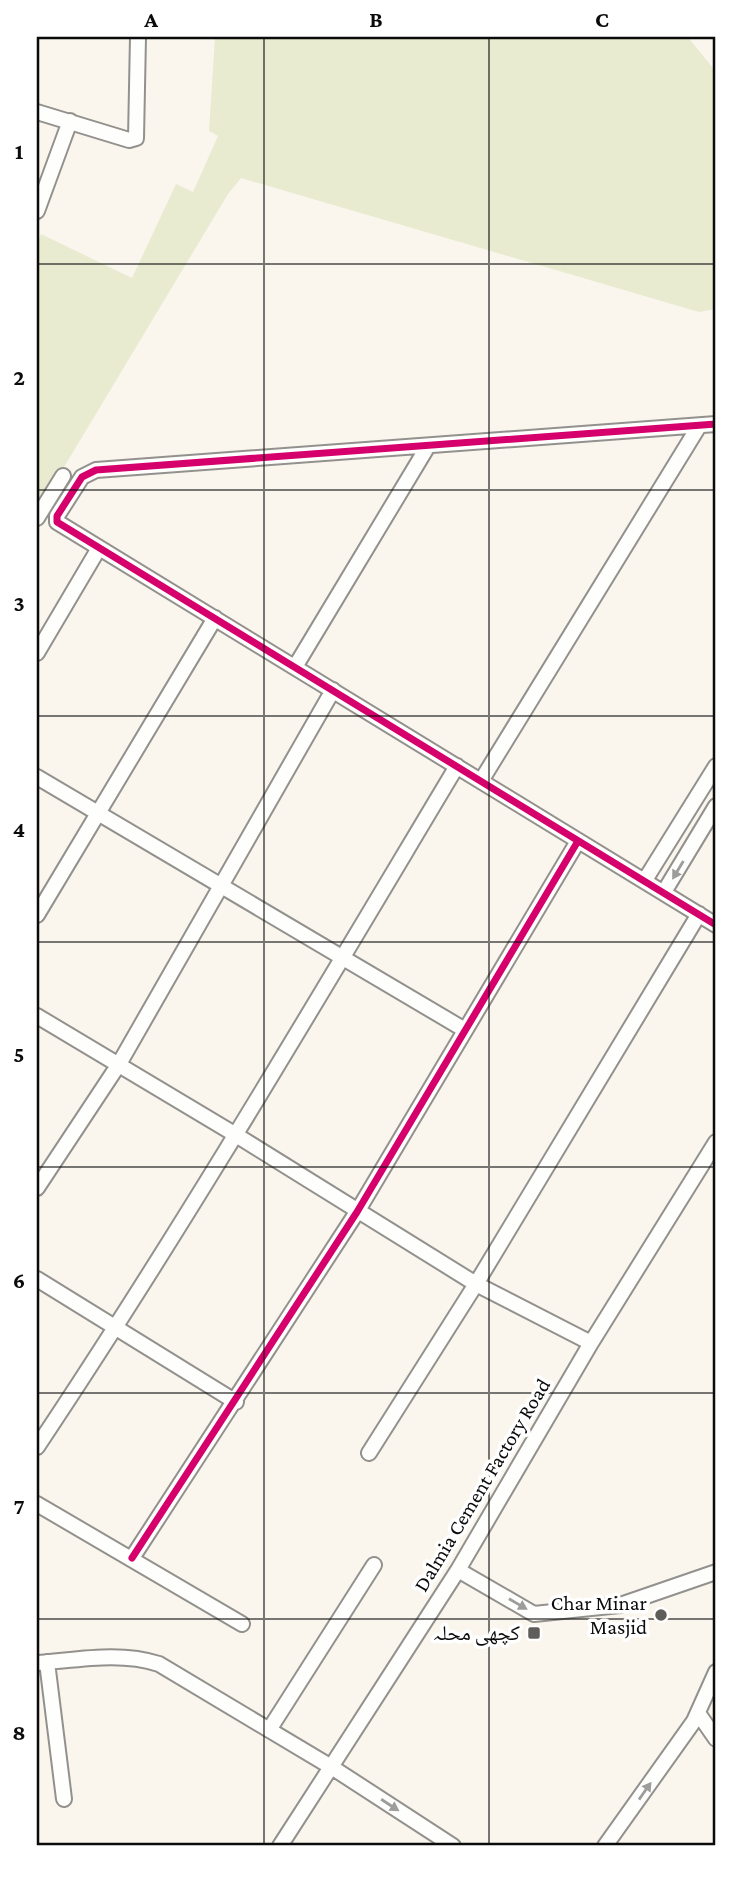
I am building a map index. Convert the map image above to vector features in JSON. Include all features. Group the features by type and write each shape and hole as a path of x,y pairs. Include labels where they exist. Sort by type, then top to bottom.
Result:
{"street":[{"path":"37,112 129,140 136,138 136,37"},
{"path":"37,211 70,121"},
{"path":"716,424 89,471 64,506 57,522 716,925"},
{"path":"481,781 699,426"},
{"path":"295,667 428,446"},
{"path":"37,518 63,476"},
{"path":"37,653 99,548"},
{"path":"37,915 215,618"},
{"path":"37,1188 119,1064 333,691"},
{"path":"37,1447 116,1328 236,1135 457,766"},
{"path":"646,880 716,766"},
{"path":"37,777 465,1030"},
{"path":"664,892 716,806"},
{"path":"685,816 703,828"},
{"path":"132,1558 236,1402 357,1212 578,841"},
{"path":"369,1453 476,1284 699,914"},
{"path":"37,1016 236,1135 476,1284 591,1343"},
{"name":"Dalmia Cement Factory Road","path":"280,1846 333,1768 458,1570 591,1343 716,1142"},
{"path":"37,1279 236,1402"},
{"path":"37,1504 242,1624"},
{"path":"269,1730 374,1566"},
{"path":"458,1570 534,1614 620,1605 716,1572"},
{"path":"64,1799 42,1663 140,1657 159,1664 333,1768 453,1846"},
{"path":"605,1846 698,1713 716,1672"},
{"path":"698,1713 716,1739"}],"green space":[{"path":"215,37 688,37 716,72 716,309 699,312 241,178 228,194 37,512 37,245 41,234 132,278 176,184 193,192 218,136 209,131"}],"cycle path":[{"path":"716,424 96,470 82,477 57,516 57,522 716,925"},
{"path":"132,1558 357,1212 578,841"}],"place":[{"name":"Char Minar Masjid","path":"661,1615"},
{"name":"کچھی محلہ","path":"534,1633"}]}
